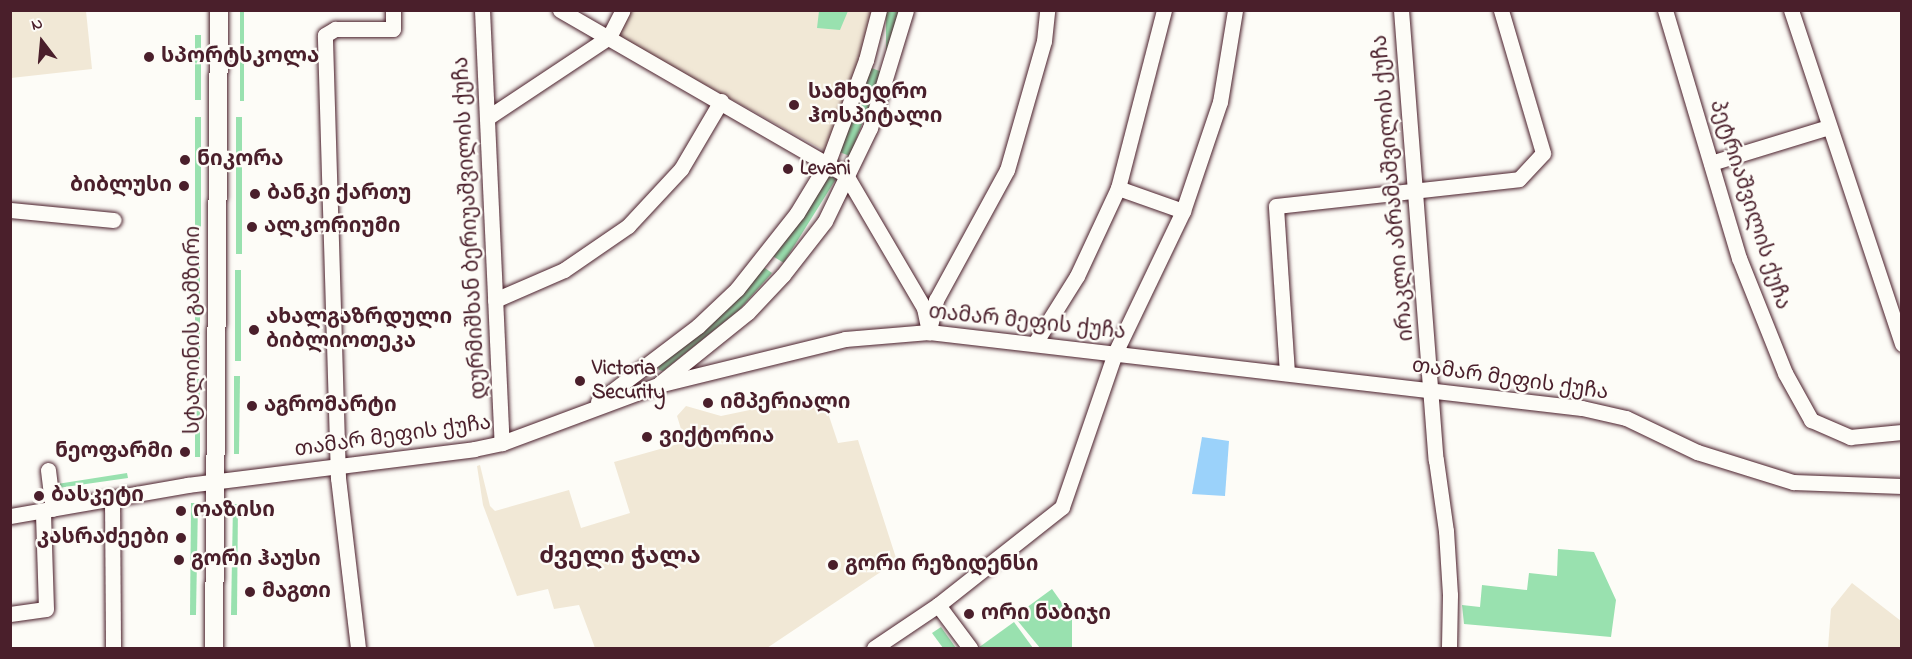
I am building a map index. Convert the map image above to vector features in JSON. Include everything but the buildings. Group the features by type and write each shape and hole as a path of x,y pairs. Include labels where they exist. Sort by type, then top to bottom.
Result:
{"main road":[{"name":"სტალინის გამზირი","path":"214,648 219,10"}],"street":[{"path":"358,648 339,466 325,35 335,29 393,28 393,10"},
{"name":"დურმიშხან ბერიუაშვილის ქუჩა","path":"482,10 502,443"},
{"path":"560,10 828,162 846,175 924,308 929,332"},
{"path":"487,118 609,37 623,10"},
{"path":"581,414 698,326 764,259 828,162 866,60 879,10"},
{"path":"649,365 651,381 658,385 718,339 783,275 825,221 870,128 906,10"},
{"path":"929,332 936,300 1007,170 1044,41 1047,10"},
{"path":"1035,343 1077,276 1118,188 1164,10"},
{"path":"874,648 938,605 1059,510 1115,353 1183,211 1220,102 1235,10"},
{"name":"ირაკლი აბრამაშვილის ქუჩა","path":"1401,10 1431,390 1450,595 1449,648"},
{"path":"1287,373 1276,206 1519,179 1543,153 1501,10"},
{"name":"პეტრიაშვილის ქუჩა","path":"1665,10 1739,258 1785,373 1811,420 1850,437 1902,432"},
{"path":"1791,10 1902,344"},
{"path":"866,60 890,68"},
{"path":"495,300 564,270 628,226 681,169 721,101"},
{"path":"1711,163 1829,127"},
{"path":"1118,188 1183,211"},
{"path":"10,210 114,220"},
{"path":"764,259 783,275"},
{"name":"თამარ მეფის ქუჩა","path":"10,516 217,482 502,443 658,385 845,339 929,332 1582,408 1626,418 1697,452 1792,482 1902,486"},
{"path":"718,339 719,351 731,367"},
{"path":"10,614 46,609 48,470"},
{"path":"112,498 113,648"},
{"path":"938,605 970,648"}],"shaded area":[{"path":"10,11 86,11 92,69 11,78"},
{"name":"სამხედრო ჰოსპიტალი","path":"630,11 878,11 827,152 618,37"},
{"path":"822,395 838,443 858,440 897,561 767,648 595,648 579,605 554,609 548,589 517,596 483,505 477,466 480,465 490,506 495,511 569,490 581,528 630,513 614,462 685,442 677,416 686,406 721,416"},
{"path":"1852,583 1901,621 1901,648 1828,648 1831,609"}],"green space":[{"path":"819,10 848,11 840,30 817,28"},
{"path":"240,11 244,11 244,101 240,101"},
{"path":"886,11 899,11 899,58 886,58"},
{"path":"195,35 201,35 201,100 195,100"},
{"path":"869,67 882,72 850,156 837,151"},
{"path":"195,117 201,117 201,232 195,232"},
{"path":"236,117 242,117 242,254 236,254"},
{"path":"825,172 836,179 784,263 773,256"},
{"path":"195,253 200,253 200,363 195,363"},
{"path":"762,266 772,273 739,310 663,371 659,370 657,362"},
{"path":"235,270 241,270 241,361 235,361"},
{"path":"234,376 240,376 239,454 234,454"},
{"path":"195,379 200,379 200,457 195,457"},
{"path":"127,473 128,478 58,488 57,484"},
{"path":"191,503 198,503 196,615 190,615"},
{"path":"233,504 238,504 237,615 231,615"},
{"path":"1558,549 1594,552 1616,600 1611,637 1464,624 1462,605 1480,607 1482,585 1527,590 1529,573 1557,576"},
{"path":"1052,589 1072,617 1072,648 1040,648 1017,620 1028,611 1026,608"},
{"path":"1014,622 1033,648 978,648"},
{"path":"941,627 956,648 943,648 932,633"}],"water":[{"path":"1202,437 1229,441 1225,496 1192,494"}],"place":[{"name":"სპორტსკოლა","path":"149,57"},
{"name":"სამხედრო ჰოსპიტალი","path":"794,105"},
{"name":"ნიკორა","path":"185,160"},
{"name":"Levani","path":"788,169"},
{"name":"ბიბლუსი","path":"184,186"},
{"name":"ბანკი ქართუ","path":"255,194"},
{"name":"ალკორიუმი","path":"252,227"},
{"name":"ახალგაზრდული ბიბლიოთეკა","path":"254,330"},
{"name":"Victoria Security","path":"580,381"},
{"name":"იმპერიალი","path":"708,403"},
{"name":"აგრომარტი","path":"252,406"},
{"name":"ვიქტორია","path":"647,437"},
{"name":"ნეოფარმი","path":"185,452"},
{"name":"ბასკეტი","path":"39,496"},
{"name":"ოაზისი","path":"181,511"},
{"name":"კასრაძეები","path":"181,538"},
{"name":"გორი ჰაუსი","path":"179,560"},
{"name":"გორი რეზიდენსი","path":"833,565"},
{"name":"მაგთი","path":"250,592"},
{"name":"ორი ნაბიჯი","path":"969,614"}],"district":[{"name":"ძველი ჭალა","path":"620,558"}]}
